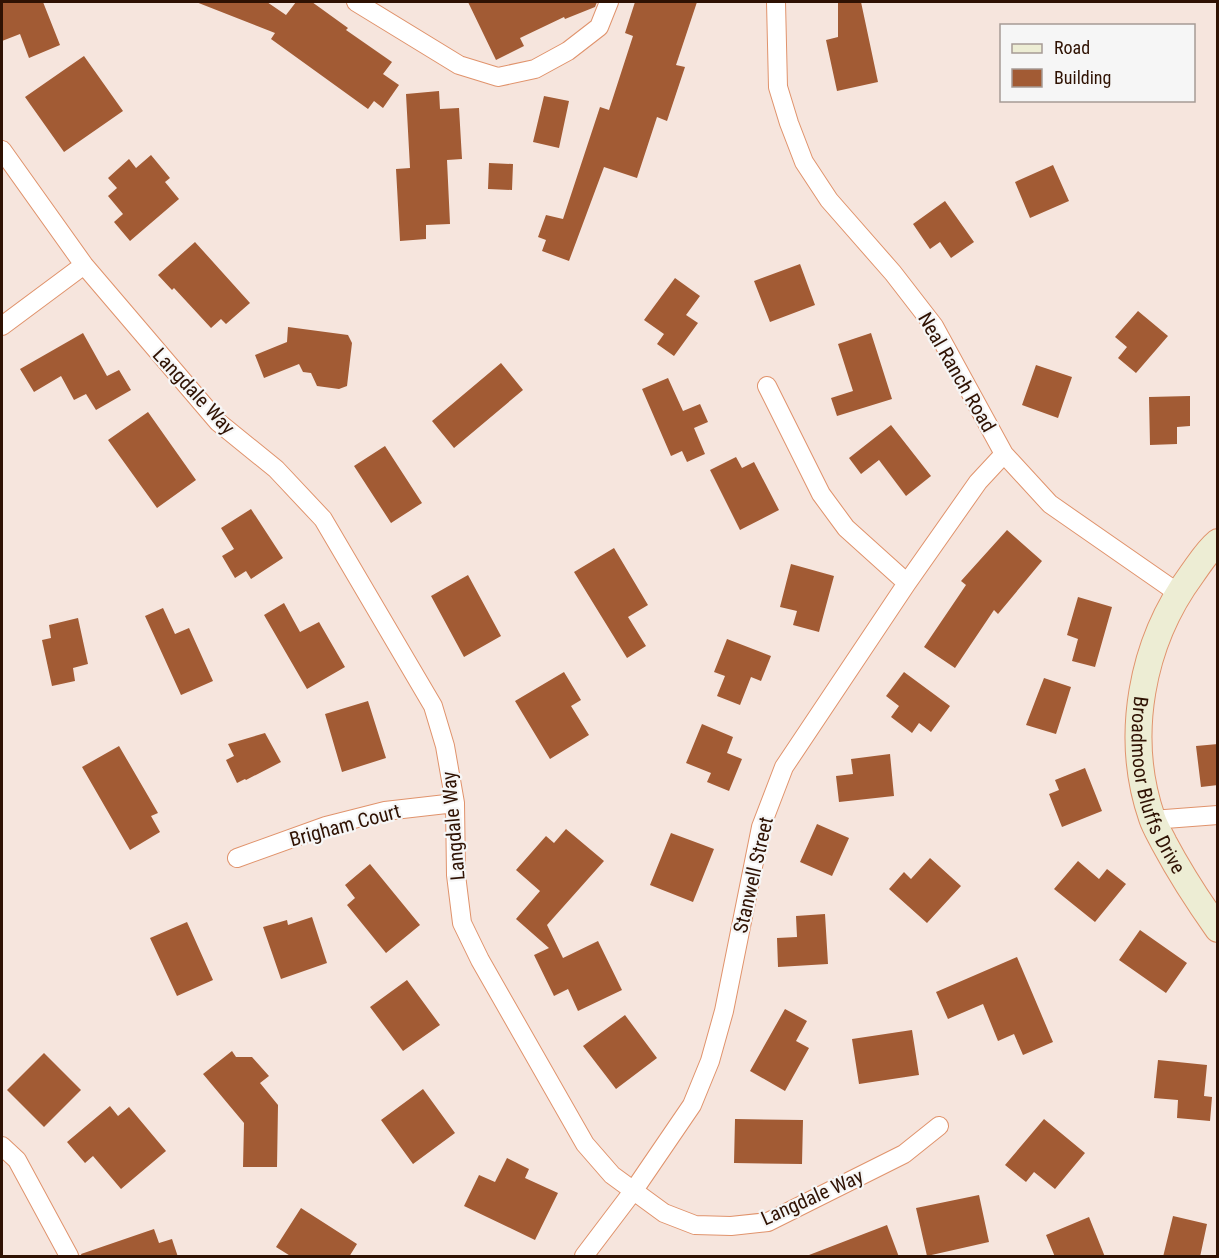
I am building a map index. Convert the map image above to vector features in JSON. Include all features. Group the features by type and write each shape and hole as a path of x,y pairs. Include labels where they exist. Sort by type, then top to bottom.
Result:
{"street":[{"path":"356,2 459,65 498,77 535,69 568,51 599,27 609,2"},
{"name":"Neal Ranch Road","path":"777,2 778,87 804,162 829,201 893,273 934,326 1004,454 1050,504 1178,593"},
{"name":"Langdale Way","path":"2,150 84,265 218,422 276,469 323,519 433,706 445,746 455,802 456,874 462,923 480,960 585,1144 612,1175 664,1213 695,1225 731,1226 768,1222 904,1154 939,1126"},
{"path":"2,326 84,265"},
{"path":"767,386 820,494 846,528 907,583"},
{"name":"Stanwell Street","path":"584,1257 634,1190 692,1105 710,1061 724,1011 760,827 784,767 907,583 978,482 1004,454"},
{"name":"Broadmoor Bluffs Drive","path":"1218,542 1178,593 1150,655 1141,699 1138,733 1142,779 1152,820 1180,873 1218,928"},
{"name":"Brigham Court","path":"237,858 326,826 385,811 455,802"},
{"path":"1152,820 1218,815"},
{"path":"2,1146 17,1160 69,1257"}],"building":[{"path":"2,2 43,2 60,45 29,58 20,34 2,41"},
{"path":"196,2 267,2 286,15 296,2 312,2 348,28 346,30 392,62 383,74 399,85 383,108 374,101 368,109 271,39 275,33"},
{"path":"468,2 597,2 595,7 565,19 564,17 520,38 524,46 496,60"},
{"path":"635,2 697,2 676,65 685,67 667,121 657,117 637,178 604,167 569,261 542,251 546,240 538,237 546,215 563,219 600,107 609,110 633,36 625,33"},
{"path":"838,2 861,2 878,82 837,91 826,40 838,37"},
{"path":"84,56 123,111 64,152 25,97"},
{"path":"439,91 440,109 459,108 462,159 447,160 450,224 426,225 426,239 400,241 396,169 410,168 406,94"},
{"path":"544,96 569,101 559,148 533,142"},
{"path":"151,155 170,178 165,182 179,199 130,241 114,222 123,214 108,196 117,188 108,178 129,159 136,168"},
{"path":"489,163 513,164 512,190 488,189"},
{"path":"1053,165 1069,201 1030,218 1015,182"},
{"path":"945,201 974,242 951,258 940,242 930,249 913,224"},
{"path":"195,242 250,303 226,324 221,319 211,328 174,288 172,290 158,275"},
{"path":"800,264 815,305 770,322 754,281"},
{"path":"675,278 700,296 686,315 698,323 674,356 657,344 664,334 644,320"},
{"path":"1138,311 1168,336 1136,373 1118,358 1127,347 1115,337"},
{"path":"288,327 348,335 352,343 347,386 339,389 317,386 311,373 303,372 299,364 264,378 255,355 287,342"},
{"path":"83,333 107,376 119,370 131,390 96,410 86,394 74,400 61,376 34,392 20,369"},
{"path":"871,333 892,399 837,416 831,398 853,391 838,344"},
{"path":"501,363 523,390 454,448 432,421"},
{"path":"1036,365 1072,377 1058,418 1022,405"},
{"path":"668,378 683,411 700,404 708,422 694,428 705,454 687,462 682,451 671,456 642,389"},
{"path":"1190,396 1190,426 1177,427 1177,444 1150,445 1149,397"},
{"path":"148,412 196,480 157,508 108,440"},
{"path":"891,425 931,476 906,496 879,460 861,474 849,458"},
{"path":"385,446 422,503 391,523 354,466"},
{"path":"736,457 742,468 754,462 779,510 740,530 710,470"},
{"path":"251,509 283,558 251,579 246,571 235,578 222,556 234,549 221,528"},
{"path":"1007,530 1042,561 998,614 994,610 955,668 924,647 966,585 961,581"},
{"path":"614,548 648,605 628,617 646,646 627,658 574,572"},
{"path":"791,564 834,576 819,632 793,625 797,611 780,607"},
{"path":"468,575 501,636 464,657 431,596"},
{"path":"1078,597 1112,607 1095,667 1072,661 1078,639 1067,635"},
{"path":"284,603 300,632 319,622 345,667 307,689 264,615"},
{"path":"163,608 175,634 189,628 213,681 181,695 145,616"},
{"path":"78,618 88,664 73,668 75,681 52,686 42,640 51,638 49,625"},
{"path":"727,639 771,656 761,681 751,677 740,705 717,696 725,676 714,672"},
{"path":"564,672 581,700 571,706 589,735 550,759 515,701"},
{"path":"904,672 950,706 931,732 919,723 912,733 891,717 899,706 886,696"},
{"path":"1044,678 1071,687 1056,734 1026,725"},
{"path":"368,701 386,758 342,772 325,714"},
{"path":"702,724 733,737 727,753 742,759 729,791 707,782 711,773 686,763"},
{"path":"265,733 281,762 237,783 226,760 234,756 228,744"},
{"path":"1218,744 1218,785 1201,787 1196,746"},
{"path":"119,746 158,813 151,816 160,832 130,850 82,767"},
{"path":"890,754 894,796 839,802 836,776 853,774 851,759"},
{"path":"1085,768 1102,811 1062,827 1049,794 1059,790 1055,780"},
{"path":"817,824 849,838 832,876 800,862"},
{"path":"566,829 604,861 547,925 563,958 598,941 622,990 578,1011 568,989 554,996 534,955 549,948 516,919 540,891 516,870 546,836 554,843"},
{"path":"671,833 714,849 693,902 650,885"},
{"path":"930,858 961,886 927,923 889,889 904,872 911,879"},
{"path":"1078,861 1099,879 1107,869 1126,884 1095,922 1054,889"},
{"path":"370,864 420,925 386,953 347,905 355,898 345,885"},
{"path":"825,914 828,964 778,967 777,938 797,937 796,916"},
{"path":"312,917 327,963 281,979 263,927 287,920 288,925"},
{"path":"187,922 213,980 177,996 150,938"},
{"path":"1140,930 1187,963 1166,993 1119,960"},
{"path":"1017,957 1053,1042 1023,1055 1014,1034 998,1041 983,1004 948,1019 936,992"},
{"path":"407,980 440,1025 403,1051 370,1007"},
{"path":"785,1009 807,1021 796,1041 809,1048 785,1091 750,1071"},
{"path":"625,1015 657,1058 616,1089 583,1046"},
{"path":"912,1030 919,1075 859,1084 852,1039"},
{"path":"232,1051 236,1057 252,1057 269,1076 260,1083 278,1105 277,1167 243,1167 244,1123 203,1074"},
{"path":"44,1053 81,1090 44,1127 7,1090"},
{"path":"1158,1060 1207,1065 1204,1096 1212,1097 1210,1121 1177,1118 1178,1100 1154,1098"},
{"path":"423,1089 455,1133 413,1164 381,1120"},
{"path":"110,1106 118,1116 129,1107 166,1151 121,1189 93,1156 85,1163 67,1142"},
{"path":"735,1119 803,1120 802,1164 734,1163"},
{"path":"1044,1119 1085,1153 1055,1189 1034,1172 1026,1182 1005,1165"},
{"path":"507,1158 529,1169 525,1178 558,1193 535,1240 464,1206 479,1175 495,1182"},
{"path":"979,1195 989,1242 927,1256 916,1208"},
{"path":"301,1208 357,1244 349,1257 292,1257 276,1247"},
{"path":"1173,1216 1207,1224 1200,1257 1163,1257"},
{"path":"1089,1217 1105,1257 1055,1257 1046,1235"},
{"path":"887,1225 899,1257 809,1257 809,1255"},
{"path":"154,1229 159,1243 172,1239 178,1257 82,1257 81,1254"}]}
